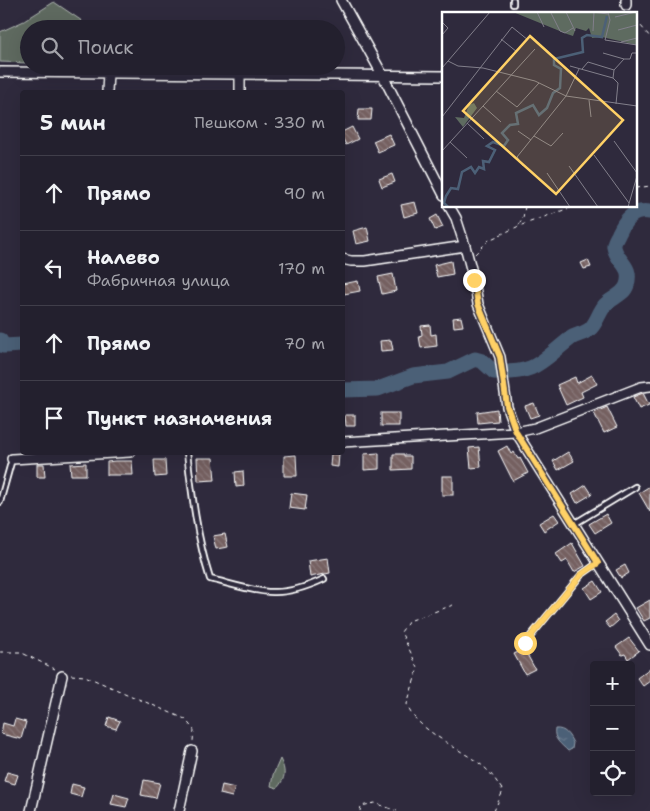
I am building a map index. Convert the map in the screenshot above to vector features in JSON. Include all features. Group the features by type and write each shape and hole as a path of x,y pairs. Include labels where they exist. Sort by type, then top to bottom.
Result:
{"street":[{"path":"341,0 382,74 442,192"},
{"path":"0,72 20,72"},
{"path":"345,74 442,76"},
{"path":"107,90 108,75"},
{"path":"240,75 240,90"},
{"path":"450,208 456,218 465,246 478,304 500,357 507,406 516,432 650,645"},
{"path":"345,260 365,261 465,246"},
{"path":"345,442 516,432 535,428 641,387 650,386"},
{"path":"12,459 79,455"},
{"path":"31,811 62,676"},
{"path":"179,811 192,751"}],"lane":[{"path":"187,455 194,509 203,556 210,579 274,592 307,586 324,579"},
{"path":"0,502 12,459"},
{"path":"574,524 635,487"},
{"path":"525,643 581,575 598,563"}],"path":[{"path":"638,22 650,37"},
{"path":"519,226 525,208"},
{"path":"469,263 489,240 519,226 569,208"},
{"path":"454,605 409,621 402,632 418,668 407,704 408,709 422,726 483,766 495,778 503,791 494,811"},
{"path":"0,652 20,652 55,668 62,676 85,676 185,719 194,730 192,751"},
{"path":"360,811 361,806 376,802 397,811"}],"green space":[{"path":"54,2 81,20 26,20"},
{"path":"20,23 20,63 0,62 0,32"},
{"path":"280,759 284,774 277,788 271,786 273,775"}],"water":[{"path":"555,729 564,731 568,735 573,743 572,749 568,751 558,741 555,736"}],"building":[{"path":"359,109 372,109 371,120 358,120"},
{"path":"352,127 358,139 346,145 345,130"},
{"path":"389,134 394,145 378,152 373,141"},
{"path":"392,174 395,182 382,187 379,179"},
{"path":"415,202 418,213 404,217 401,205"},
{"path":"437,215 443,227 435,230 430,219"},
{"path":"367,227 370,241 356,244 353,231"},
{"path":"588,260 591,267 584,269 581,263"},
{"path":"451,261 453,274 437,277 434,265"},
{"path":"393,274 396,291 382,294 378,277"},
{"path":"358,281 360,291 345,294 345,283"},
{"path":"461,317 463,326 454,327 453,318"},
{"path":"430,325 431,335 436,334 437,346 421,348 419,336 422,335 421,326"},
{"path":"391,340 393,350 381,351 380,341"},
{"path":"592,375 597,384 581,392 583,397 566,405 557,385 575,377 577,383"},
{"path":"643,393 649,405 639,409 633,397"},
{"path":"534,403 539,415 530,418 525,406"},
{"path":"607,407 617,427 604,433 594,413"},
{"path":"497,409 498,421 478,423 477,412"},
{"path":"381,413 399,413 399,426 381,426"},
{"path":"345,415 355,415 355,426 346,426"},
{"path":"507,446 511,454 514,452 518,459 520,458 528,473 513,481 498,451"},
{"path":"479,447 481,467 471,468 469,448"},
{"path":"568,452 574,461 558,470 553,461"},
{"path":"379,453 379,469 364,470 364,454"},
{"path":"393,454 411,456 411,469 393,470"},
{"path":"296,455 297,476 284,476 284,456"},
{"path":"331,455 339,455 338,467 330,466"},
{"path":"197,458 213,458 215,480 198,481"},
{"path":"154,460 165,460 166,476 155,477"},
{"path":"132,461 133,475 107,475 107,462"},
{"path":"86,463 86,475 71,475 70,464"},
{"path":"37,464 44,464 45,477 37,477"},
{"path":"243,471 244,486 236,487 235,472"},
{"path":"442,476 453,476 453,495 442,495"},
{"path":"586,485 592,494 577,503 572,494"},
{"path":"650,486 650,512 639,493"},
{"path":"291,493 307,495 305,510 289,508"},
{"path":"554,514 559,521 544,531 539,523"},
{"path":"606,514 611,523 595,533 589,524"},
{"path":"225,534 228,547 216,549 213,536"},
{"path":"572,543 585,566 574,572 567,560 562,563 556,554"},
{"path":"328,558 330,573 310,577 308,561"},
{"path":"625,565 629,573 621,578 616,570"},
{"path":"595,581 602,592 591,599 584,588"},
{"path":"650,600 650,618 644,621 636,608"},
{"path":"614,615 618,621 610,628 605,622"},
{"path":"629,638 639,651 628,659 616,647"},
{"path":"524,649 535,669 525,674 514,654"},
{"path":"650,668 650,681 643,686 637,678"},
{"path":"109,717 120,721 116,729 106,726"},
{"path":"15,719 26,722 21,739 1,734 3,723 13,726"},
{"path":"7,772 18,775 15,784 4,781"},
{"path":"144,780 160,783 156,798 141,795"},
{"path":"72,784 84,787 81,797 70,794"},
{"path":"222,785 235,788 232,797 220,794"},
{"path":"114,794 129,798 126,807 111,804"}],"waterway":[{"path":"345,390 378,389 413,376 448,372 475,359 482,361 494,372 520,371 537,365 571,338 591,328 605,305 625,288 628,273 618,257 614,247 615,242 630,216 639,212 650,212"},
{"path":"0,340 4,346 20,345"}],"route":[{"path":"474,280 478,304 500,357 507,406 516,432 598,563 581,575 525,643"}]}
